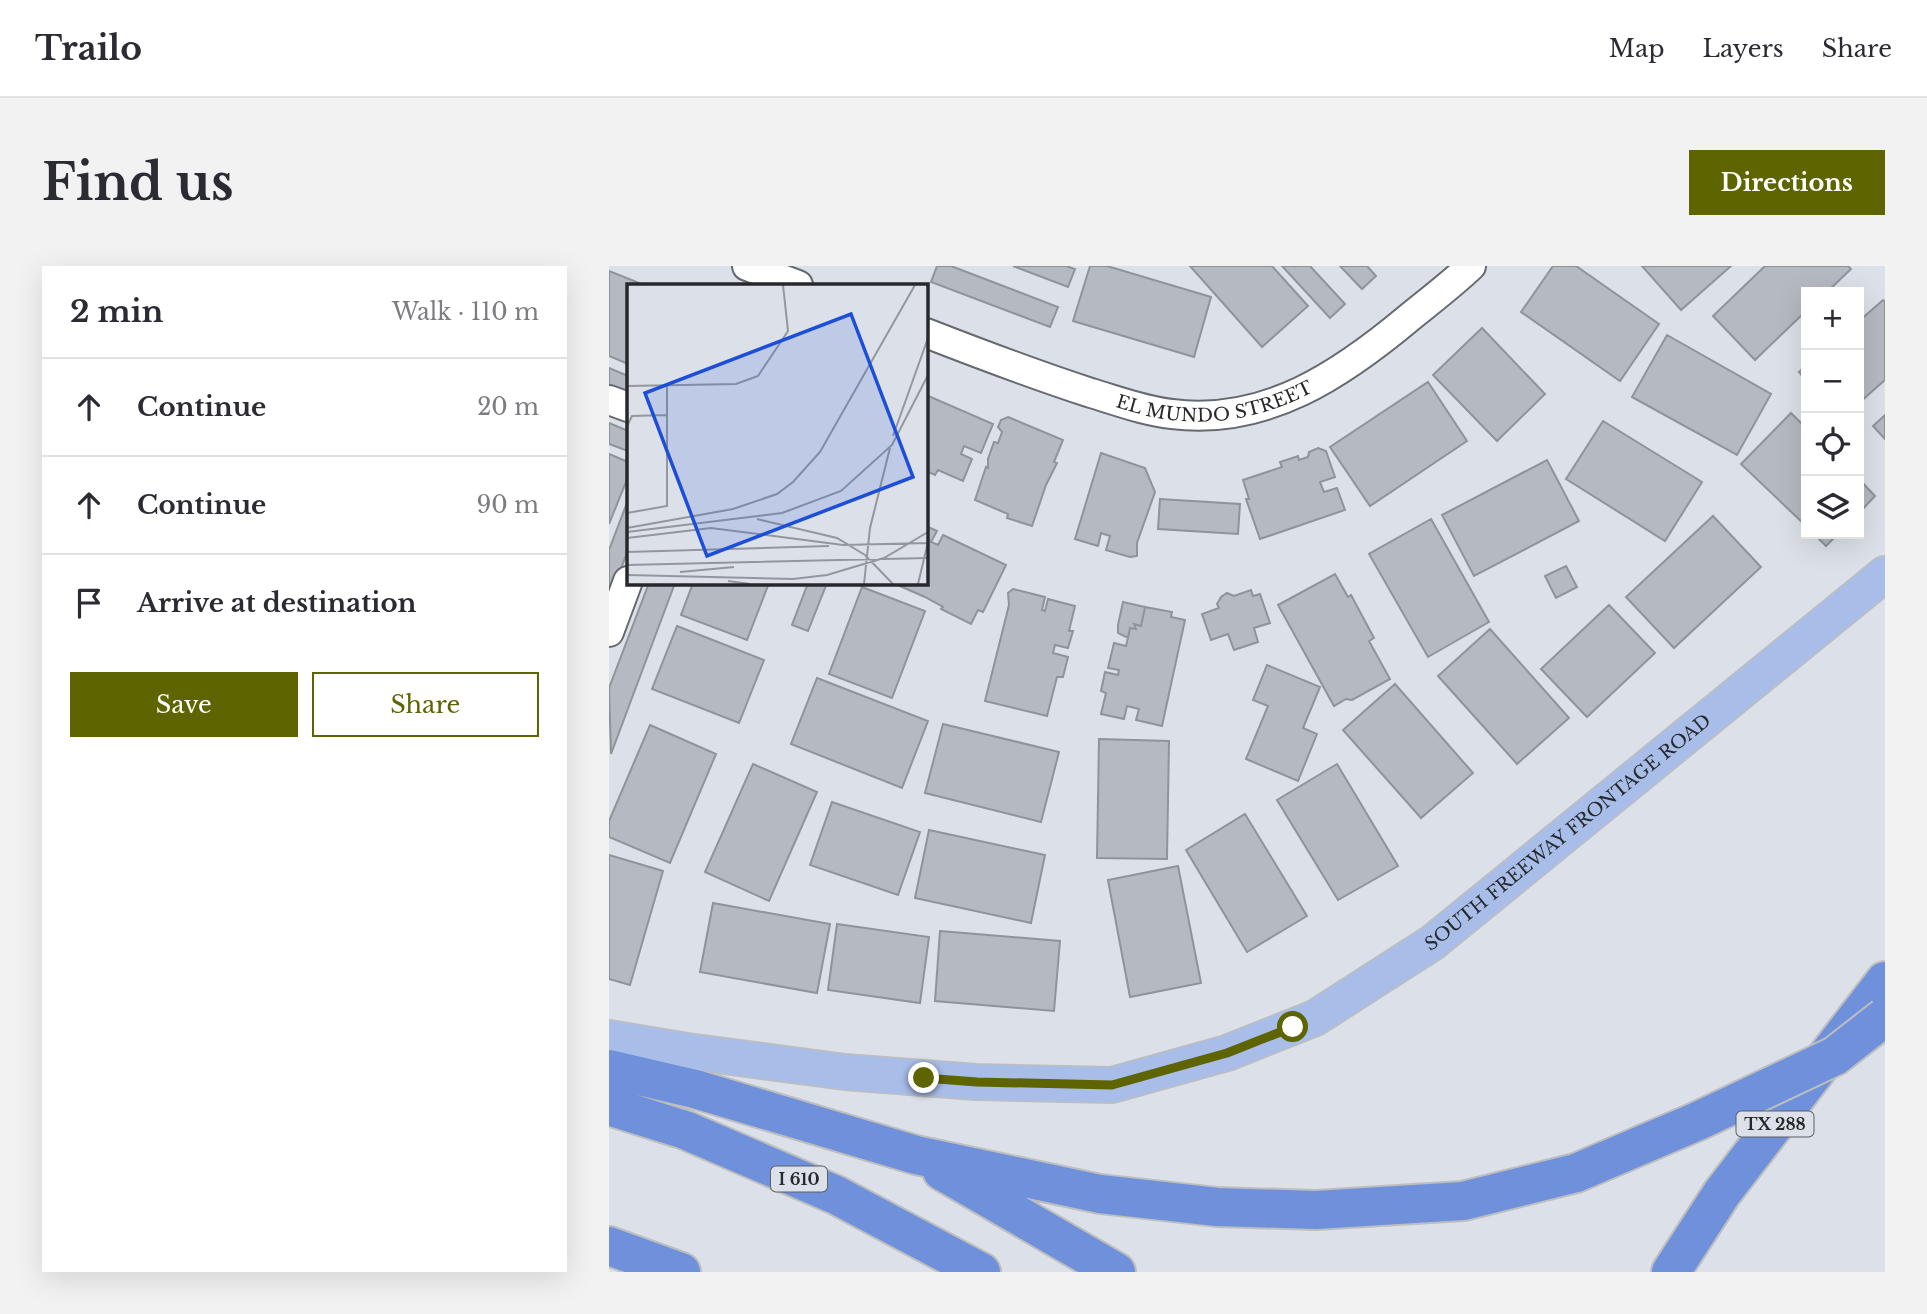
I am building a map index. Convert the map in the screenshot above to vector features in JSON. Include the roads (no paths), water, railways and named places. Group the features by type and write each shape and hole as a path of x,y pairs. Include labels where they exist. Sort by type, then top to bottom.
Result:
{"highway":[{"name":"TX 288","path":"1671,1272 1722,1193 1885,981"},
{"path":"609,1069 695,1089 916,1155 1100,1194 1217,1207 1316,1210 1464,1201 1576,1173 1698,1121 1835,1056 1885,1017"},
{"name":"I 610","path":"609,1106 685,1130 837,1195 981,1272"},
{"path":"916,1155 1106,1266"},
{"path":"614,1247 681,1272"}],"main road":[{"name":"SOUTH FREEWAY FRONTAGE ROAD","path":"609,1038 845,1072 977,1082 1112,1085 1227,1053 1315,1018 1432,943 1885,574"}],"street":[{"path":"740,284 747,266 795,284"},
{"name":"EL MUNDO STREET","path":"927,333 1041,377 1149,411 1175,415 1218,415 1285,400 1319,384 1383,340 1471,266"},
{"path":"609,400 627,407"},
{"path":"609,632 627,584"}]}
